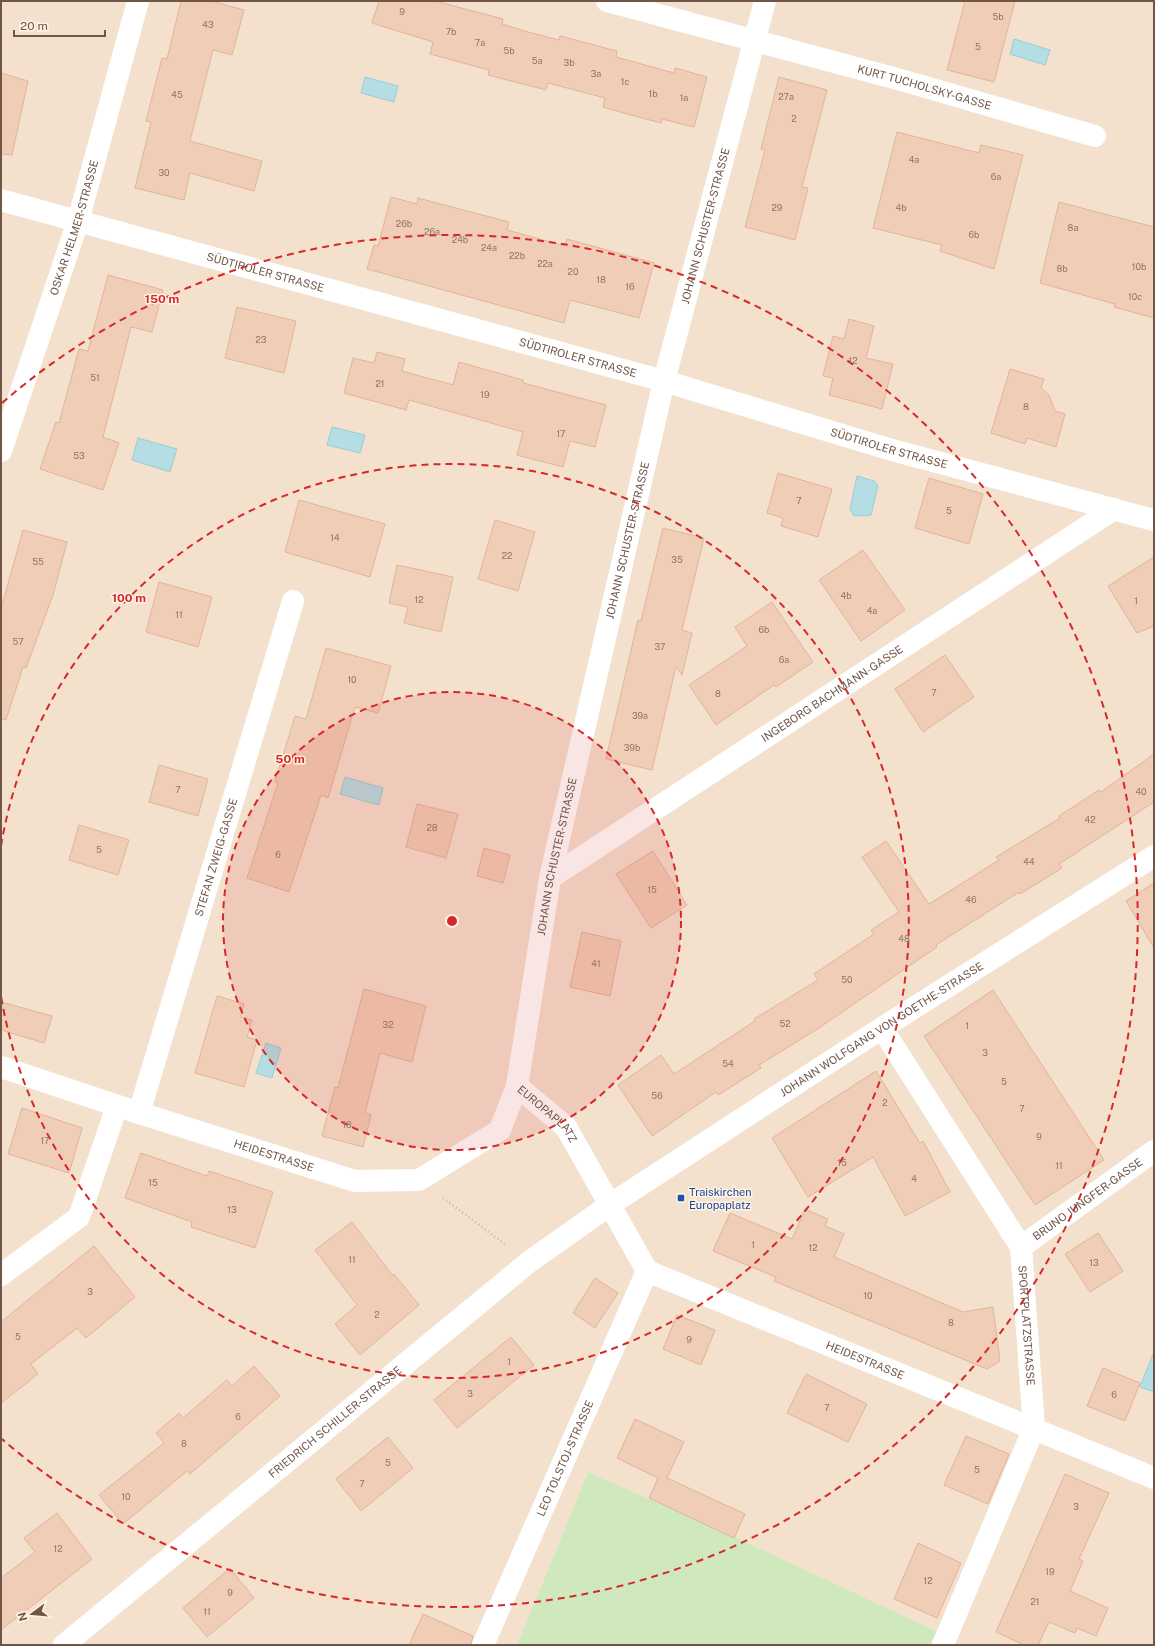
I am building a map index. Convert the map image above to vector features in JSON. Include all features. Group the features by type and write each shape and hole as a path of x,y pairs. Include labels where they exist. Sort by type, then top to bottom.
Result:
{"street":[{"name":"OSKAR HELMER-STRASSE","path":"1,451 78,221 138,1"},
{"name":"KURT TUCHOLSKY-GASSE","path":"608,1 754,42 901,80 1095,136"},
{"name":"JOHANN SCHUSTER-STRASSE","path":"516,1086 550,878 664,380 765,1"},
{"name":"SÜDTIROLER STRASSE","path":"1,200 664,380 892,450 1154,520"},
{"name":"INGEBORG BACHMANN-GASSE","path":"550,878 1114,509"},
{"name":"STEFAN ZWEIG-GASSE","path":"139,1113 293,601"},
{"name":"JOHANN WOLFGANG VON GOETHE-STRASSE","path":"610,1204 882,1028 1154,856"},
{"name":"SPORTPLATZSTRASSE","path":"882,1028 1021,1247 1034,1428 943,1645"},
{"name":"HEIDESTRASSE","path":"1,1067 117,1106 355,1181 419,1180"},
{"name":"EUROPAPLATZ","path":"419,1180 500,1130 516,1086 566,1126 610,1204"},
{"path":"1,1275 79,1217 117,1106"},
{"name":"BRUNO JUNGFER-GASSE","path":"1021,1247 1154,1152"},
{"name":"FRIEDRICH SCHILLER-STRASSE","path":"64,1645 529,1262 610,1204"},
{"path":"610,1204 647,1271"},
{"name":"HEIDESTRASSE","path":"647,1271 1154,1478"},
{"name":"LEO TOLSTOJ-STRASSE","path":"483,1645 647,1271"}],"path":[{"path":"419,1180 529,1262"}],"shaded area":[{"path":"1,1 1154,1 1154,1645 930,1645 936,1631 729,1534 588,1472 517,1645 1,1645"}],"green space":[{"path":"588,1472 729,1534 936,1631 930,1645 517,1645"}],"water":[{"path":"1014,39 1050,50 1045,65 1010,54"},
{"path":"365,77 398,86 394,102 361,93"},
{"path":"332,427 365,435 360,453 327,445"},
{"path":"138,438 177,449 170,472 132,460"},
{"path":"857,476 874,481 878,486 871,515 854,516 850,509"},
{"path":"345,777 383,788 379,805 340,794"},
{"path":"266,1043 281,1048 272,1078 256,1073"},
{"path":"1153,1354 1154,1355 1154,1392 1140,1387"}],"building":[{"path":"181,1 211,1 244,10 232,55 213,50 190,141 262,161 254,191 190,173 184,200 135,188 151,122 146,121 162,58 167,59"},
{"path":"379,1 435,1 503,19 502,24 528,32 559,40 560,36 617,51 616,57 674,73 675,68 707,77 694,127 662,119 661,123 631,115 603,107 605,98 548,83 546,90 488,75 489,70 430,54 433,42 372,23"},
{"path":"965,1 1015,1 994,82 947,70"},
{"path":"1,73 28,81 12,155 1,154"},
{"path":"779,77 827,90 802,187 808,188 795,240 745,227 765,150 761,149"},
{"path":"897,132 979,153 981,145 1023,155 994,269 940,251 942,245 873,228"},
{"path":"391,197 417,204 418,198 509,222 507,230 565,246 567,239 654,263 639,318 570,300 564,323 367,269 374,245 378,246"},
{"path":"1059,202 1154,227 1154,318 1114,307 1115,304 1040,283"},
{"path":"108,275 163,290 152,332 131,327 103,437 119,443 103,490 40,469 56,422 59,423 79,349 88,351"},
{"path":"237,307 296,321 284,373 225,358"},
{"path":"849,319 874,326 866,358 893,364 882,409 829,395 833,378 823,376 833,336 844,339"},
{"path":"377,352 405,359 402,371 453,385 459,362 523,380 523,383 606,405 595,447 570,441 563,467 517,455 523,432 409,400 406,410 344,393 353,358 374,363"},
{"path":"1010,369 1044,379 1041,388 1049,395 1055,411 1065,414 1056,447 1027,438 1025,444 991,433"},
{"path":"778,473 832,489 818,537 781,526 783,518 767,513"},
{"path":"929,478 983,494 969,544 915,528"},
{"path":"299,500 385,524 370,577 285,552"},
{"path":"495,520 535,532 518,591 478,579"},
{"path":"663,528 704,538 682,630 692,633 682,675 676,666 652,770 606,759 638,620 641,621"},
{"path":"23,530 67,542 53,595 26,668 23,667 6,720 1,719 1,609"},
{"path":"863,550 905,610 861,641 819,580"},
{"path":"1154,557 1154,626 1137,633 1108,586"},
{"path":"397,565 453,577 441,632 404,623 408,607 389,603"},
{"path":"159,582 212,597 198,647 146,632"},
{"path":"772,602 813,662 776,687 774,685 716,725 689,685 747,646 735,627"},
{"path":"326,648 391,666 378,713 355,707 328,798 321,795 289,892 247,878 278,783 275,782 295,716 306,719"},
{"path":"945,655 974,697 923,732 895,689"},
{"path":"1154,754 1154,802 1059,864 1062,868 1020,894 1019,892 936,945 937,947 819,1028 759,1065 761,1068 718,1095 716,1092 652,1136 618,1085 661,1055 674,1074 755,1021 754,1019 818,980 814,974 874,934 871,930 899,912 862,857 886,841 929,904 999,860 996,857 1060,818 1059,816 1099,790 1101,792"},
{"path":"159,765 208,779 198,816 149,802"},
{"path":"417,804 458,814 446,858 406,847"},
{"path":"79,825 129,840 118,875 69,860"},
{"path":"484,848 510,855 503,883 477,876"},
{"path":"653,851 687,905 651,928 616,874"},
{"path":"1154,883 1154,948 1126,901"},
{"path":"582,932 621,941 610,996 570,987"},
{"path":"364,989 426,1006 412,1062 380,1053 365,1113 371,1115 363,1147 322,1136 335,1087 338,1088"},
{"path":"993,990 1104,1160 1035,1205 924,1036"},
{"path":"217,996 244,1004 241,1017 252,1020 247,1037 257,1040 244,1087 195,1073"},
{"path":"1,1002 52,1016 44,1043 1,1030"},
{"path":"876,1071 920,1143 923,1141 950,1192 905,1216 873,1157 808,1197 772,1138"},
{"path":"22,1108 82,1128 69,1173 8,1154"},
{"path":"141,1153 207,1176 209,1171 273,1192 255,1248 191,1227 192,1222 125,1198"},
{"path":"805,1209 828,1219 825,1226 844,1234 834,1257 963,1312 993,1307 1000,1361 987,1369 774,1281 776,1277 713,1251 730,1213 792,1239"},
{"path":"352,1222 393,1276 394,1274 419,1305 360,1355 335,1324 357,1305 315,1250"},
{"path":"1098,1233 1123,1271 1090,1292 1065,1254"},
{"path":"94,1246 135,1297 86,1338 77,1328 31,1364 38,1374 1,1403 1,1322"},
{"path":"595,1278 618,1293 595,1328 573,1313"},
{"path":"677,1315 715,1330 701,1365 663,1349"},
{"path":"511,1337 534,1365 457,1428 434,1400"},
{"path":"254,1366 280,1396 190,1474 187,1471 123,1524 99,1495 164,1443 156,1433 179,1413 183,1418 227,1380 232,1386"},
{"path":"1103,1368 1140,1383 1125,1421 1087,1406"},
{"path":"806,1374 867,1404 848,1442 787,1413"},
{"path":"635,1419 684,1442 667,1478 745,1514 734,1538 649,1498 658,1478 617,1458"},
{"path":"966,1436 1009,1454 988,1504 944,1485"},
{"path":"388,1437 413,1468 361,1511 336,1479"},
{"path":"1065,1474 1109,1493 1079,1559 1083,1561 1070,1591 1108,1608 1096,1636 1077,1628 1075,1633 1049,1622 1038,1645 1024,1645 996,1632"},
{"path":"57,1513 92,1559 1,1630 1,1578 35,1552 24,1538"},
{"path":"918,1543 961,1563 937,1618 894,1599"},
{"path":"230,1568 254,1598 207,1637 183,1608"},
{"path":"423,1614 473,1636 471,1645 409,1645"}],"place":[{"name":"Traiskirchen Europaplatz","path":"681,1198"}]}
